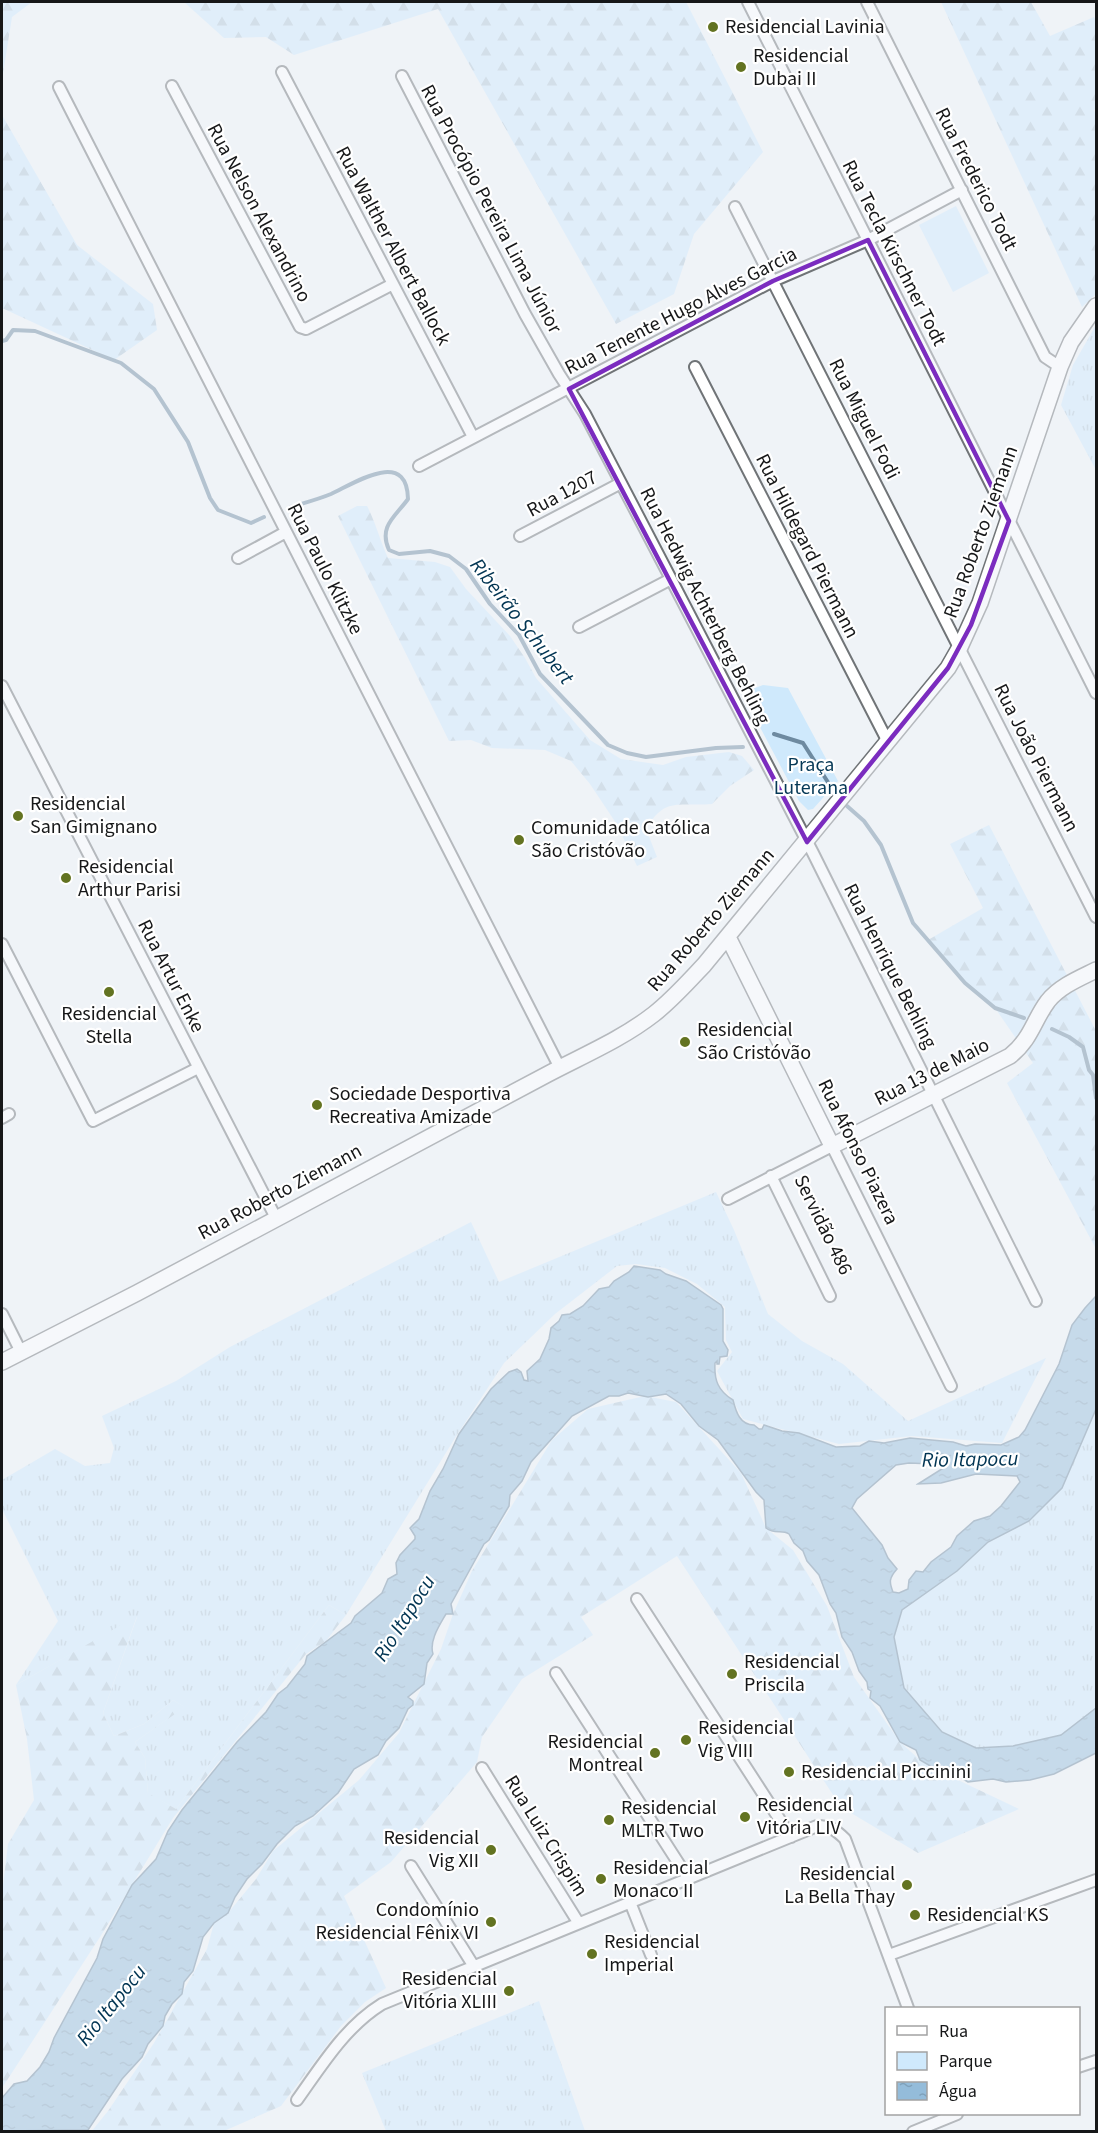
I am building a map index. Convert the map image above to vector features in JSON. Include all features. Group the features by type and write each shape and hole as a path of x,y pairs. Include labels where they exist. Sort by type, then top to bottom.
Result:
{"main road":[{"name":"Rua Roberto Ziemann","path":"2,1362 617,1038 653,1016 687,984 932,689 960,647 980,603 1060,367 1071,342 1096,306"},
{"name":"Rua Afonso Piazera","path":"728,937 832,1146"},
{"name":"Rua 13 de Maio","path":"832,1146 1010,1056 1028,1038 1049,1000 1069,984 1096,970"}],"street":[{"name":"Rua Tecla Kirschner Todt","path":"748,2 1096,693"},
{"name":"Rua Frederico Todt","path":"867,2 1045,357 1060,367"},
{"name":"Rua Walther Albert Ballock","path":"282,72 473,437"},
{"name":"Rua Procópio Pereira Lima Júnior","path":"402,76 525,314 569,389"},
{"name":"Rua Nelson Alexandrino","path":"172,86 300,327 306,329 393,284"},
{"name":"Rua Paulo Klitzke","path":"59,87 560,1068"},
{"name":"Rua Tenente Hugo Alves Garcia","path":"419,466 772,281 868,240 962,189"},
{"name":"Rua Miguel Fodi","path":"735,207 960,647"},
{"name":"Rua Hildegard Piermann","path":"695,367 888,742"},
{"name":"Rua Hedwig Achterberg Behling","path":"569,389 585,414 807,842"},
{"name":"Rua 1207","path":"520,536 621,483"},
{"path":"238,558 286,532"},
{"path":"579,627 671,579"},
{"name":"Rua João Piermann","path":"960,647 1096,917"},
{"name":"Rua Artur Enke","path":"2,686 276,1218"},
{"name":"Rua Henrique Behling","path":"807,842 1036,1301"},
{"path":"2,944 93,1121 198,1068"},
{"name":"Rua 13 de Maio","path":"728,1199 832,1146"},
{"name":"Rua Afonso Piazera","path":"832,1146 951,1386"},
{"path":"774,1175 833,1295"},
{"path":"2,1314 21,1352"},
{"path":"637,1599 791,1837"},
{"path":"556,1673 688,1878"},
{"name":"Rua Luiz Crispim","path":"482,1768 578,1922"},
{"path":"297,2100 348,2031 367,2013 398,1996 817,1826 828,1826 837,1830 845,1839 908,2007"},
{"path":"411,1866 473,1965"},
{"path":"889,1955 1096,1880"},
{"path":"630,1902 651,1955"},
{"path":"1080,2066 1096,2061"},
{"path":"913,2132 951,2115"}],"highlighted area":[{"path":"868,240 1009,521 971,625 948,668 807,842 569,389 773,281"}],"green space":[{"path":"2,2 32,2 12,17 2,80"},
{"path":"184,2 686,2 763,152 694,234 674,294 616,324 438,9 294,55 266,37 224,38"},
{"path":"941,2 1031,2 1050,36 1094,17 1096,21 1096,108 1094,110 1096,115 1096,294 1082,307"},
{"path":"2,115 77,245 153,304 157,330 114,360 2,308"},
{"path":"956,206 989,273 953,292 919,225"},
{"path":"1096,325 1096,470 1061,405 1073,365"},
{"path":"357,506 367,506 388,558 435,562 450,567 466,589 510,636 536,678 590,740 621,759 663,765 686,757 729,752 742,756 754,770 730,786 712,804 674,805 660,812 646,829 657,857 637,866 616,823 590,784 571,761 545,750 492,748 471,740 449,741 338,516"},
{"name":"Praça Luterana","path":"763,685 788,688 838,781 813,809 808,810 799,801 742,693"},
{"path":"989,825 1096,1031 1096,1249 1007,1083 1033,1063 995,1008 965,983 928,940 983,908 950,844"},
{"path":"716,1192 768,1314 802,1341 843,1364 908,1421 1046,1358 1002,1443 912,1436 839,1444 743,1419 717,1371 732,1352 726,1340 725,1307 697,1284 665,1268 636,1264 617,1266 555,1314 504,1363 346,1615 329,1605 176,1809 148,1794 145,1758 135,1742 184,1707 173,1700 144,1724 114,1736 103,1713 137,1617 16,1685 58,1621 2,1509 2,1480 55,1449 85,1466 110,1463 114,1448 102,1416 176,1381 230,1347 471,1222 499,1282"},
{"path":"645,1396 676,1402 741,1473 766,1528 793,1550 827,1606 854,1677 900,1742 920,1760 939,1771 1019,1809 918,1853 841,1807 677,1556 581,1617 593,1635 522,1679 482,1737 477,1762 391,1862 344,1896 386,1988 365,2002 341,2026 281,2106 224,2131 91,2132 154,2043 207,1949 214,1923 228,1913 256,1879 273,1851 359,1780 399,1733 441,1649 472,1571 552,1440 588,1409"},
{"path":"1096,1409 1096,1708 1061,1735 1013,1746 976,1748 942,1732 904,1688 894,1637 902,1610 957,1571 988,1542 1029,1521 1084,1435"},
{"path":"329,1605 346,1615 326,1641 306,1654 173,1818 100,1937 2,2088 2,1894 8,1844 34,1800 27,1739 16,1685 137,1616 103,1713 114,1736 144,1724 173,1700 185,1707 135,1742 145,1758 148,1793 176,1809"},
{"path":"539,2001 585,2131 386,2131 362,2073"}],"water":[{"name":"Rio Itapocu","path":"634,1266 660,1270 686,1281 721,1305 723,1341 728,1350 727,1356 720,1357 719,1364 717,1361 715,1363 715,1375 720,1389 733,1400 737,1413 745,1423 759,1429 762,1429 764,1425 782,1431 799,1433 836,1447 860,1446 869,1441 884,1443 910,1438 953,1442 966,1446 1001,1445 1019,1437 1025,1430 1059,1364 1072,1325 1096,1296 1096,1409 1062,1488 1029,1521 988,1542 957,1571 902,1610 894,1637 904,1688 942,1732 976,1748 1013,1746 1061,1735 1096,1708 1096,1753 1054,1774 1030,1780 1006,1782 993,1779 968,1782 956,1775 939,1771 920,1760 916,1750 900,1742 880,1706 870,1698 871,1691 842,1637 836,1613 830,1604 819,1575 789,1534 766,1528 764,1500 718,1440 699,1426 681,1404 666,1394 648,1397 628,1393 609,1396 572,1416 531,1462 522,1481 510,1495 509,1506 489,1540 484,1544 451,1604 453,1614 446,1614 438,1629 432,1644 433,1654 427,1663 424,1684 408,1697 413,1701 413,1705 408,1709 399,1728 386,1741 378,1755 354,1769 338,1793 313,1816 295,1826 247,1879 228,1913 214,1923 203,1937 193,1971 184,1982 182,1994 165,2016 163,2026 148,2044 142,2057 122,2079 88,2130 2,2131 2,2098 14,2084 27,2081 40,2067 132,1885 156,1859 168,1831 182,1810 237,1742 266,1712 278,1694 287,1687 305,1664 307,1656 351,1623 355,1616 382,1593 388,1579 397,1574 396,1563 400,1555 415,1539 410,1528 419,1519 430,1491 459,1434 491,1389 509,1372 517,1369 524,1380 528,1381 527,1371 540,1359 551,1328 562,1315 570,1314 583,1306 599,1289 609,1287","holes":["933,1464 945,1467 918,1484 941,1483 976,1474 1017,1476 1020,1482 990,1516 974,1521 957,1536 951,1547 931,1562 923,1572 916,1571 909,1580 908,1589 899,1593 893,1592 891,1580 897,1569 888,1558 882,1545 852,1508 857,1499 896,1465"]}],"waterway":[{"name":"Ribeirão Schubert","path":"2,341 6,340 13,330 35,331 121,363 154,389 188,442 210,498 218,510 251,523 264,517"},
{"name":"Ribeirão Schubert","path":"291,507 326,496 378,473 390,472 399,475 405,484 408,499 387,528 386,542 389,550 399,554 430,551 449,556 466,569 490,604 519,635 540,674 608,745 627,753 646,757 743,747"},
{"name":"Ribeirão Schubert","path":"774,734 803,743 831,787"},
{"name":"Ribeirão Schubert","path":"847,806 864,821 881,845 913,923 965,983 995,1008 1024,1018"},
{"name":"Ribeirão Schubert","path":"1052,1029 1083,1047 1089,1070 1093,1075 1096,1098"}],"place":[{"name":"Residencial Lavinia","path":"713,27"},
{"name":"Residencial Dubai II","path":"741,67"},
{"name":"Residencial San Gimignano","path":"18,816"},
{"name":"Comunidade Católica São Cristóvão","path":"519,840"},
{"name":"Residencial Arthur Parisi","path":"66,878"},
{"name":"Residencial Stella","path":"109,992"},
{"name":"Residencial São Cristóvão","path":"685,1042"},
{"name":"Sociedade Desportiva Recreativa Amizade","path":"317,1105"},
{"name":"Residencial Priscila","path":"732,1674"},
{"name":"Residencial Vig VIII","path":"686,1740"},
{"name":"Residencial Montreal","path":"655,1753"},
{"name":"Residencial Piccinini","path":"789,1772"},
{"name":"Residencial Vitória LIV","path":"745,1817"},
{"name":"Residencial MLTR Two","path":"609,1820"},
{"name":"Residencial Vig XII","path":"491,1850"},
{"name":"Residencial Monaco II","path":"601,1879"},
{"name":"Residencial La Bella Thay","path":"907,1885"},
{"name":"Residencial KS","path":"915,1915"},
{"name":"Condomínio Residencial Fênix VI","path":"491,1922"},
{"name":"Residencial Imperial","path":"592,1954"},
{"name":"Residencial Vitória XLIII","path":"509,1991"}]}
